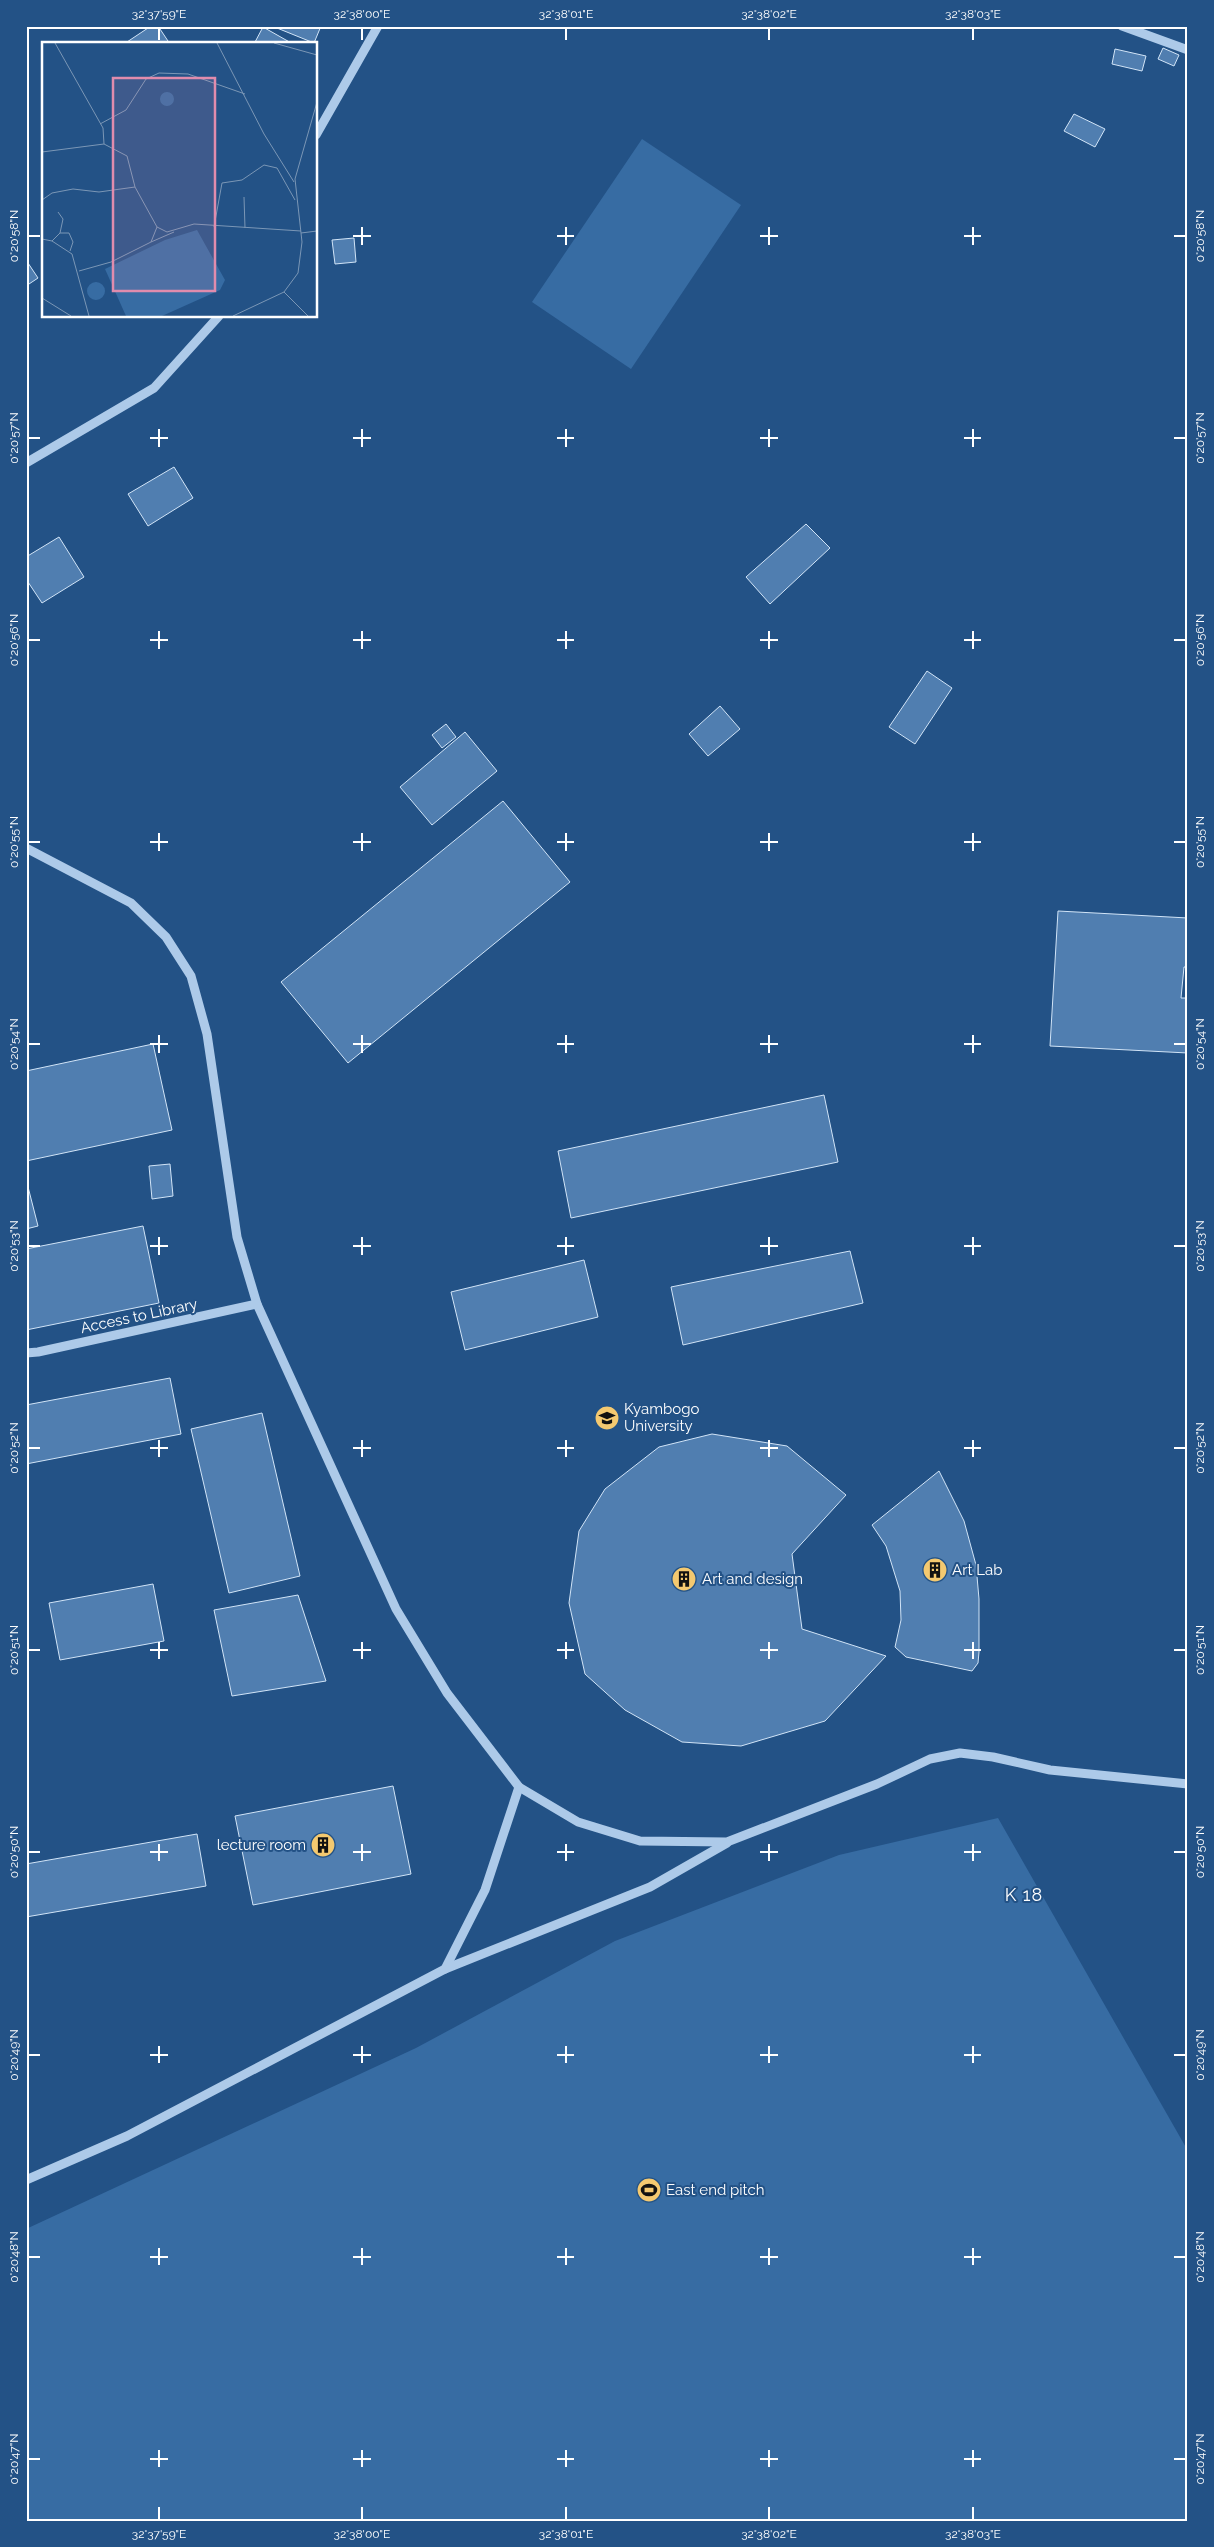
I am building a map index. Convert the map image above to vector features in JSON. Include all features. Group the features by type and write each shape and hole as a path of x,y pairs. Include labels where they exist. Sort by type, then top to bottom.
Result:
{"street":[{"path":"318,131 378,26"},
{"path":"1122,26 1188,50"},
{"path":"26,463 154,388 217,318"},
{"path":"26,848 131,903 166,937 191,976 208,1034 225,1168 237,1237 256,1304 396,1609 447,1693 519,1787 578,1822 640,1841 727,1842"},
{"name":"Access to Library","path":"26,1353 256,1304"},
{"path":"26,2180 127,2136 446,1969 650,1887 727,1842 877,1784 930,1759 960,1753 992,1757 1050,1770 1188,1784"},
{"path":"446,1969 485,1890 519,1787"}],"shaded area":[{"path":"642,139 741,205 631,369 532,302"},
{"name":"East end pitch","path":"998,1818 1188,2151 1188,2521 26,2521 26,2229 416,2048 615,1941 839,1855"}],"building":[{"path":"151,26 158,26 169,42 127,42"},
{"path":"272,26 321,26 314,42"},
{"path":"263,27 289,42 255,42"},
{"path":"1163,48 1179,55 1174,66 1158,59"},
{"path":"1115,49 1146,56 1142,71 1112,64"},
{"path":"1074,114 1105,129 1095,147 1064,131"},
{"path":"354,238 356,262 335,264 332,240"},
{"path":"26,260 38,278 26,286"},
{"path":"174,467 193,498 148,526 128,494"},
{"path":"806,524 830,548 770,604 746,577"},
{"path":"59,537 84,577 42,603 26,579 26,557"},
{"path":"927,671 952,688 915,744 889,727"},
{"path":"720,706 740,729 708,756 689,734"},
{"path":"446,724 456,737 442,748 432,735"},
{"path":"465,732 497,771 432,825 400,787"},
{"path":"503,801 570,882 348,1063 281,982"},
{"path":"1058,911 1188,918 1188,967 1184,967 1181,998 1188,998 1188,1053 1050,1046"},
{"path":"153,1044 172,1130 26,1161 26,1071"},
{"path":"824,1095 838,1162 571,1218 558,1151"},
{"path":"170,1164 173,1196 152,1199 149,1166"},
{"path":"26,1179 38,1226 26,1229"},
{"path":"143,1226 159,1303 26,1330 26,1249"},
{"path":"850,1251 863,1303 683,1345 671,1287"},
{"path":"584,1260 598,1317 465,1350 451,1292"},
{"path":"170,1378 181,1434 26,1464 26,1405"},
{"path":"262,1413 300,1576 229,1593 191,1429"},
{"name":"Art and design","path":"712,1434 787,1446 846,1495 792,1554 802,1629 886,1656 825,1721 741,1746 682,1742 625,1710 585,1674 569,1603 579,1531 605,1489 659,1447"},
{"name":"Art Lab","path":"939,1471 964,1521 976,1565 979,1599 979,1652 978,1663 972,1671 906,1657 895,1647 901,1620 900,1591 886,1546 872,1525"},
{"path":"153,1584 164,1641 60,1660 49,1603"},
{"path":"298,1595 326,1681 232,1696 214,1610"},
{"name":"lecture room","path":"393,1786 411,1874 253,1905 235,1816"},
{"path":"197,1834 206,1886 26,1917 26,1864"}],"place":[{"name":"Kyambogo University","path":"607,1418"},
{"name":"Art Lab","path":"935,1570"},
{"name":"Art and design","path":"684,1579"},
{"name":"lecture room","path":"323,1845"},
{"name":"East end pitch","path":"649,2190"}],"district":[{"name":"K 18","path":"1024,1895"}]}
